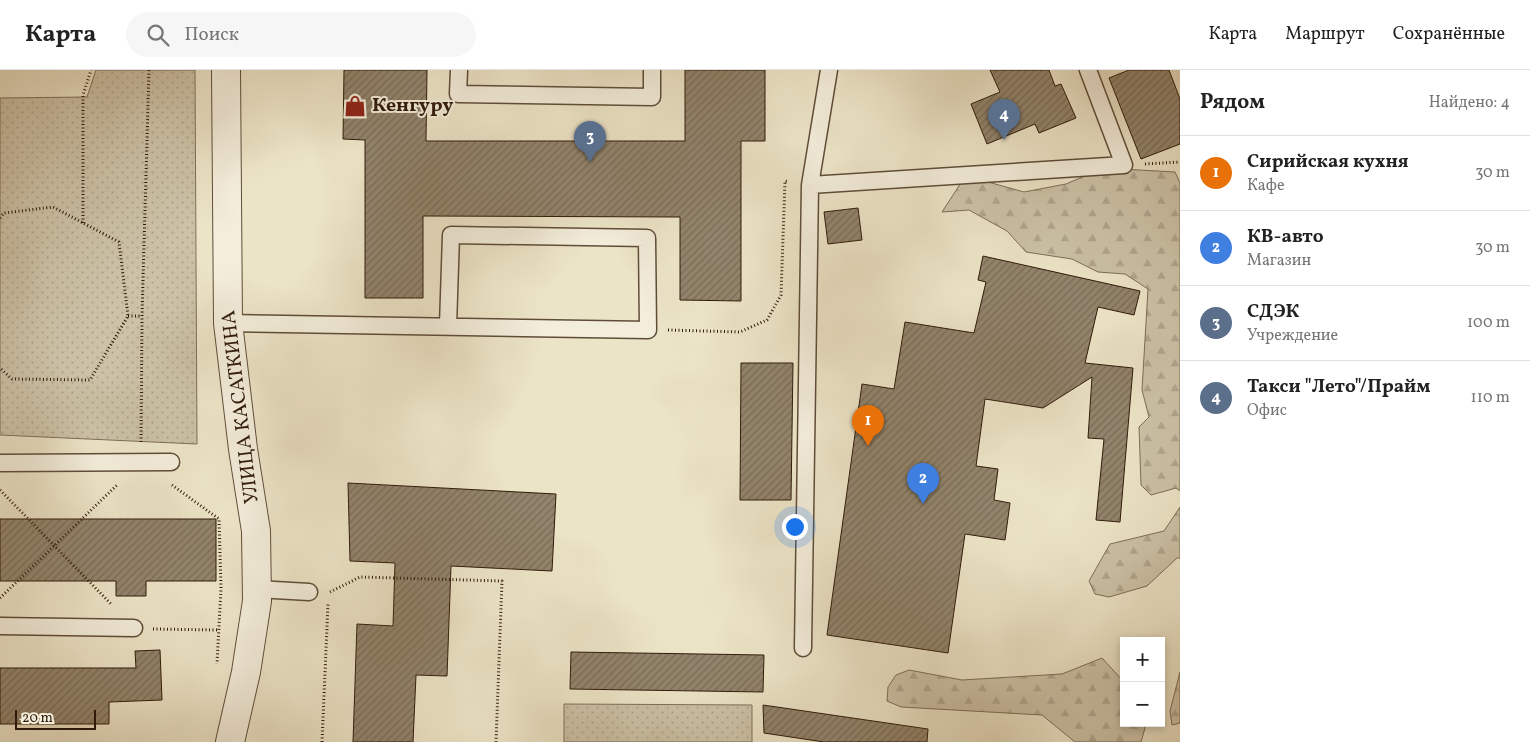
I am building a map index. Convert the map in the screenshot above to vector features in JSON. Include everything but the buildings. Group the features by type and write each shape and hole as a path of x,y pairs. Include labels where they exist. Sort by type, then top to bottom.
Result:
{"street":[{"name":"УЛИЦА КАСАТКИНА","path":"226,70 228,323 242,449 256,531 257,589 257,601 246,672 230,742"}],"lane":[{"path":"459,70 458,94 652,97 652,70"},
{"path":"803,648 810,184 829,70"},
{"path":"810,184 1124,164 1088,70"},
{"path":"228,323 648,330 648,238 451,235 448,326"},
{"path":"0,464 171,462"},
{"path":"257,589 309,592"},
{"path":"0,626 134,628"}],"path":[{"path":"83,223 83,95 90,70"},
{"path":"0,598 140,462 149,70"},
{"path":"1124,164 1180,162"},
{"path":"648,330 740,332 767,320 781,295 785,181 810,184"},
{"path":"0,218 4,213 53,206 119,242 128,316 90,380 12,379 0,368"},
{"path":"128,316 142,316"},
{"path":"140,462 219,520 221,588 217,664"},
{"path":"0,490 134,628 218,630"},
{"path":"328,592 360,577 502,581 496,742"},
{"path":"322,742 328,602"}],"green space":[{"path":"96,70 195,70 197,444 0,435 0,98 87,97"},
{"path":"1121,169 1175,172 1180,183 1180,491 1176,488 1151,495 1141,485 1139,427 1149,417 1142,390 1148,289 1125,274 1098,272 1072,259 1026,252 1007,231 969,210 942,212 966,175 1024,192 1066,184 1087,175"},
{"path":"1180,507 1180,558 1177,558 1147,586 1109,597 1095,594 1089,581 1110,544 1164,531"},
{"path":"1102,658 1120,678 1120,727 1145,727 1141,742 1075,742 1042,715 901,707 887,701 888,687 896,675 909,670 962,680 1062,674"},
{"path":"1180,672 1180,723 1172,725 1170,711"},
{"path":"564,704 752,705 752,742 564,742"}],"place":[{"name":"Кенгуру","path":"355,106"},
{"name":"Такси \"Лето\"/Прайм","path":"1004,140"},
{"name":"СДЭК","path":"590,162"},
{"name":"Сирийская кухня","path":"868,446"},
{"name":"КВ-авто","path":"923,504"}]}
